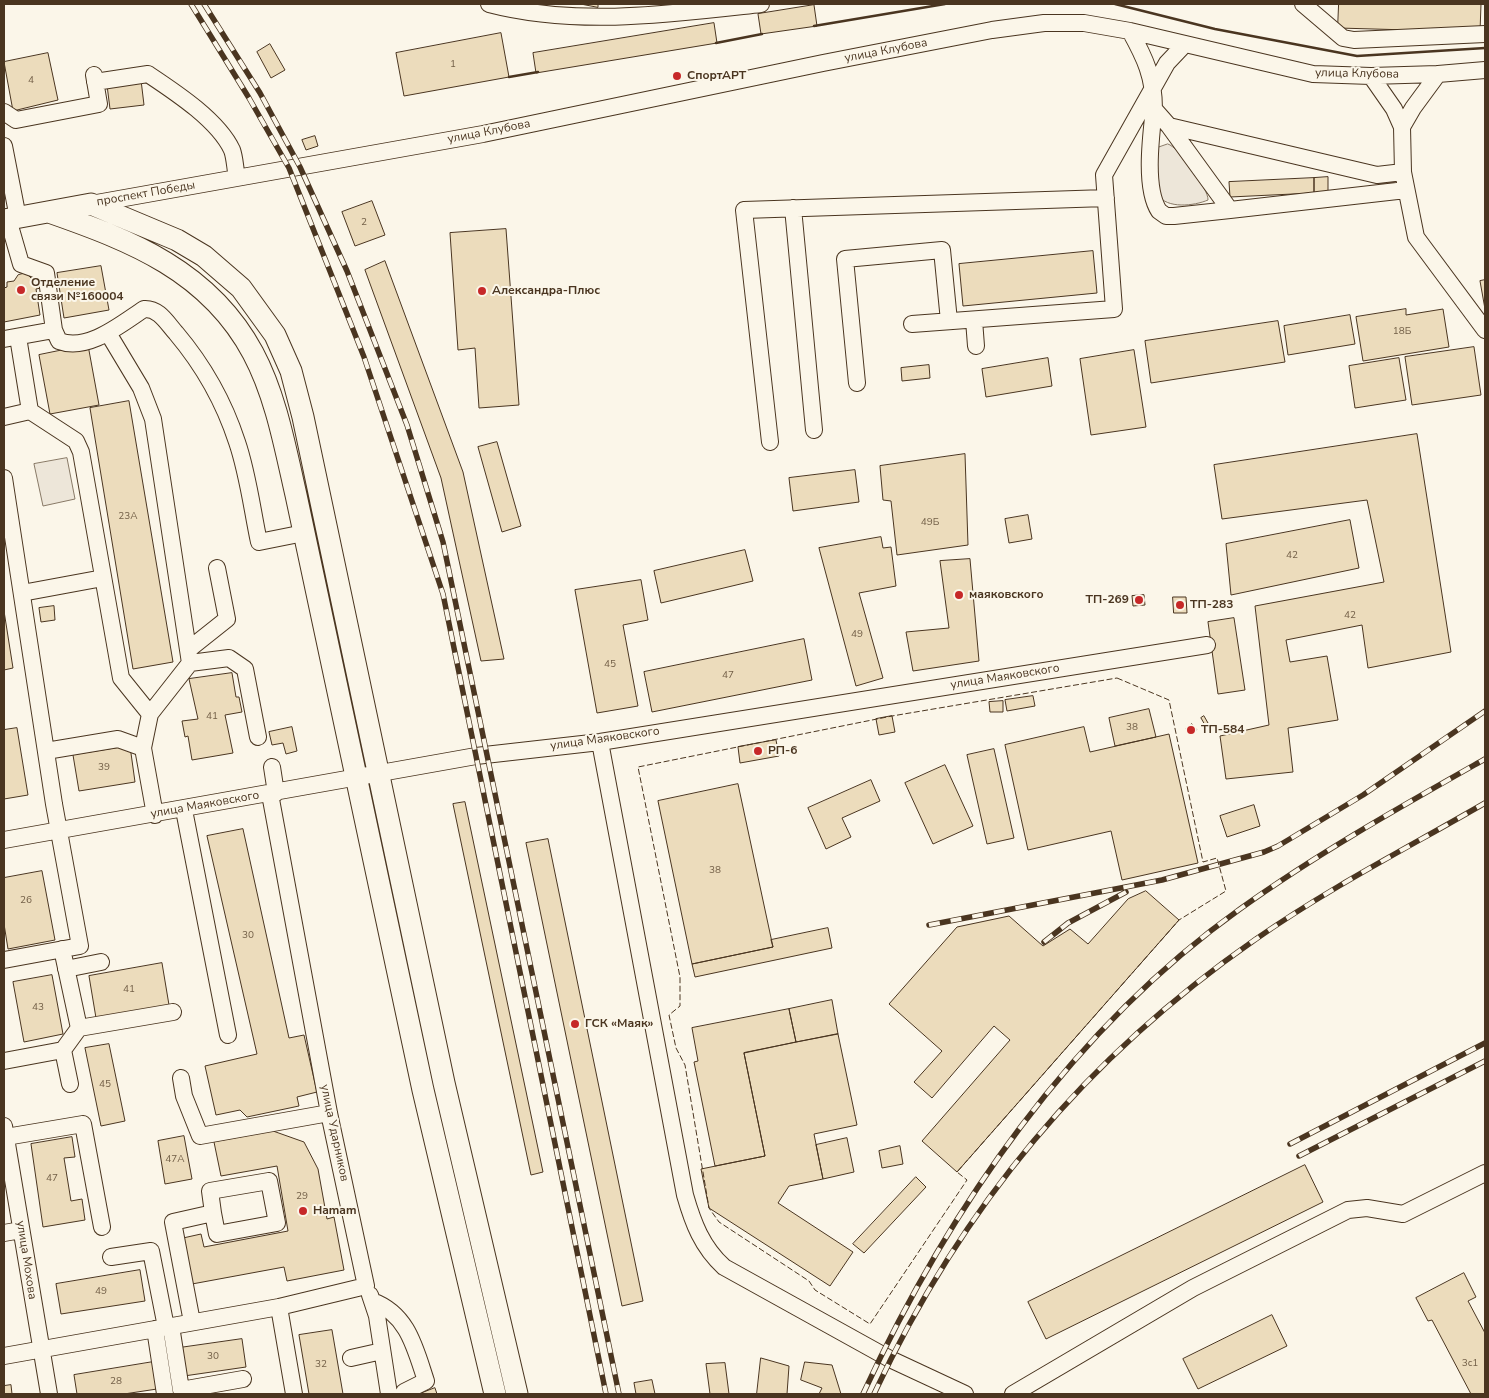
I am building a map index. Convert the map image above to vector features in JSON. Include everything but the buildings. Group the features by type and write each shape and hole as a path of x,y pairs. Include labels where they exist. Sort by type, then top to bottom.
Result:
{"main road":[{"name":"проспект Победы","path":"10,219 90,204"},
{"path":"90,204 177,240 204,256 241,288 275,335 291,371 303,417 444,1084 517,1394"},
{"path":"48,212 103,231 168,263 204,290 224,311 253,354 266,383 280,427 423,1090 495,1394"}],"street":[{"path":"489,4 522,12 584,18 692,12 761,4"},
{"path":"1303,4 1344,38 1354,40 1485,34"},
{"name":"улица Клубова","path":"289,168 483,134 992,30 1063,23 1130,31 1313,74 1371,76 1438,74 1485,70"},
{"path":"1130,31 1142,54 1154,86 1154,109 1150,145 1153,192 1159,211 1166,216 1406,190"},
{"path":"912,324 1114,309 1104,175 1167,64 1186,44"},
{"path":"4,112 16,120 98,104 94,78 148,74 172,90 222,134 233,151 237,177"},
{"path":"1402,127 1412,108 1438,74"},
{"path":"1371,76 1394,109 1402,127 1403,172 1416,237 1485,330"},
{"path":"1154,109 1169,126 1230,210"},
{"path":"1169,126 1377,175 1403,172"},
{"path":"4,146 10,219 21,264 46,273 54,330 59,341 69,343 94,339 108,333 144,309 156,311 202,368 224,407 238,443 259,542 304,533"},
{"name":"проспект Победы","path":"90,204 289,168"},
{"path":"770,442 744,210 1106,198"},
{"path":"793,208 814,430"},
{"path":"857,383 845,259 942,250 949,322"},
{"path":"974,320 976,346"},
{"path":"54,330 11,338 30,411 76,441 81,452 121,678 150,714"},
{"path":"108,333 141,388 153,419 189,656"},
{"path":"4,417 30,411"},
{"path":"4,478 46,751 80,946 4,960"},
{"path":"155,815 143,748 150,714 189,656 227,619 218,568"},
{"path":"22,593 103,578"},
{"name":"улица Маяковского","path":"4,840 184,810 476,756 600,742 1207,645"},
{"path":"189,656 229,658 245,669 258,737"},
{"path":"46,751 118,739 143,748"},
{"path":"600,742 685,1195 702,1241 711,1256 724,1267 890,1359 965,1394"},
{"name":"улица Ударников","path":"272,768 273,793 329,1113 369,1294 377,1316 389,1394"},
{"path":"184,810 228,1035"},
{"path":"62,950 79,1028"},
{"path":"66,969 101,962"},
{"path":"4,1061 63,1050 79,1028 173,1012"},
{"path":"63,1050 70,1084"},
{"path":"181,1078 184,1096 200,1136 329,1113"},
{"path":"5,1132 83,1124 102,1227"},
{"name":"улица Мохова","path":"5,1132 48,1394"},
{"path":"1012,1394 1193,1288 1348,1210 1366,1208 1404,1214 1485,1173"},
{"path":"269,1181 277,1223 217,1234 213,1213 210,1191 269,1181"},
{"path":"192,1322 173,1222 213,1213"},
{"path":"4,1233 21,1230"},
{"path":"111,1257 150,1251 164,1327 181,1390 243,1378"},
{"path":"4,1356 279,1307 369,1294 397,1315 407,1328 426,1382 404,1392 405,1394"},
{"path":"279,1307 294,1394"},
{"path":"164,1327 165,1394"},
{"path":"351,1358 382,1351"}],"shaded area":[{"path":"1168,144 1179,153 1192,169 1204,187 1208,200 1196,204 1181,205 1168,203 1158,195 1157,148"},
{"path":"67,458 75,499 43,506 34,464"}],"railway":[{"path":"191,4 249,98 289,168 364,357 443,594 606,1394"},
{"path":"204,4 260,93 300,167 347,271 407,425 443,542 619,1394"},
{"path":"929,925 1162,880 1264,852 1278,846 1363,795 1485,711"},
{"path":"863,1394 897,1325 935,1257 976,1190 1021,1127 1070,1066 1122,1009 1179,957 1270,888 1361,831 1485,759"},
{"path":"874,1394 909,1325 947,1260 989,1199 1034,1140 1084,1085 1137,1033 1194,985 1284,920 1340,885 1485,803"},
{"path":"1044,942 1068,923 1126,892"},
{"path":"1290,1144 1485,1043"},
{"path":"1299,1156 1485,1061"}],"fence":[{"path":"1117,678 1169,700 1203,862 1217,858 1226,891 1179,920 957,1172 967,1180 870,1324 815,1290 809,1281 719,1222 709,1208 685,1065 676,1048 669,1015 680,1006 680,977 638,767 892,716 1117,678"}],"wall":[{"path":"814,26 945,4"},
{"path":"1115,4 1215,29 1357,56 1485,48"},
{"path":"716,43 762,34"},
{"path":"509,77 538,72"}],"place":[{"name":"СпортАРТ","path":"677,76"},
{"name":"Отделение связи №160004","path":"21,290"},
{"name":"Александра-Плюс","path":"482,291"},
{"name":"маяковского","path":"959,595"},
{"name":"ТП-269","path":"1139,600"},
{"name":"ТП-283","path":"1180,605"},
{"name":"ТП-584","path":"1191,730"},
{"name":"РП-6","path":"758,751"},
{"name":"ГСК «Маяк»","path":"575,1024"},
{"name":"Hamam","path":"303,1211"}]}
